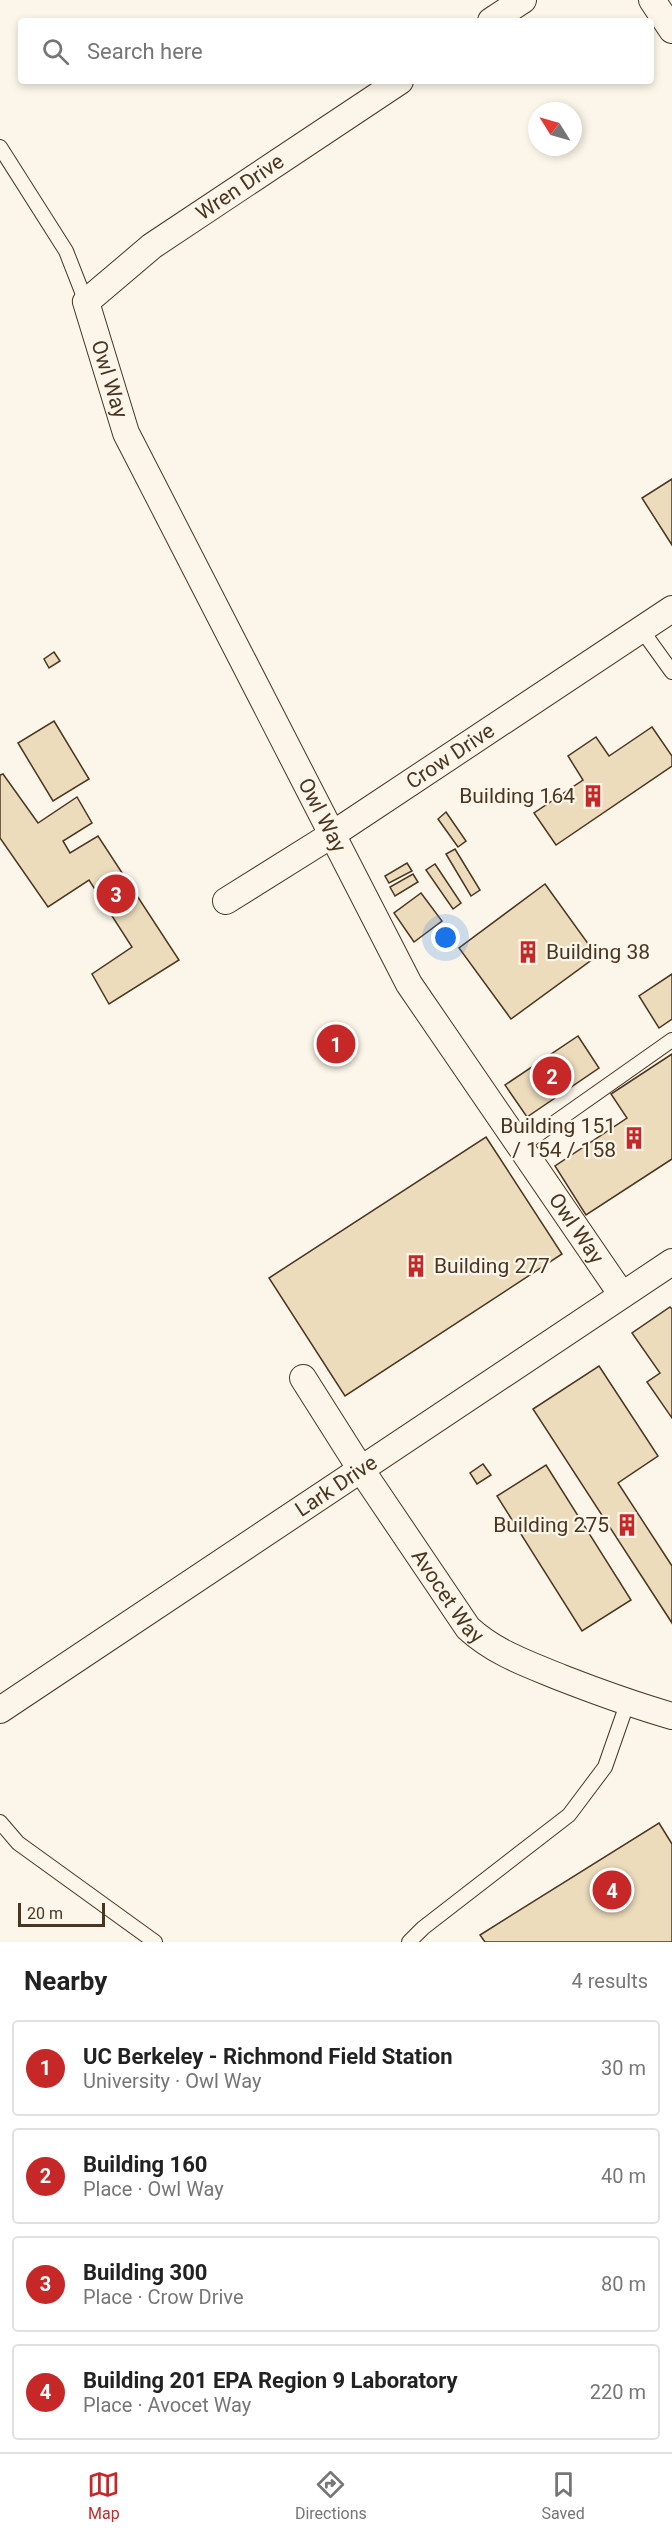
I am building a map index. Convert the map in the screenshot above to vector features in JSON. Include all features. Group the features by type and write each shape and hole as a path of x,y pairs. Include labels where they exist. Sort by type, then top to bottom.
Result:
{"street":[{"path":"495,18 522,0"},
{"path":"652,0 672,30"},
{"name":"Wren Drive","path":"86,302 152,246 395,84"},
{"name":"Owl Way","path":"86,302 126,433 409,984 622,1295"},
{"name":"Crow Drive","path":"226,901 333,834 672,609"},
{"name":"Lark Drive","path":"0,1710 672,1262"},
{"name":"Avocet Way","path":"303,1378 360,1468 468,1628 490,1646 522,1662 627,1704 672,1716"}],"lane":[{"path":"0,147 66,251 86,302"},
{"path":"641,629 672,672"},
{"path":"520,1147 672,1040"},
{"path":"409,1942 423,1928 568,1815 605,1767 627,1704"},
{"path":"0,1822 18,1843 155,1942"}],"building":[{"path":"672,479 672,545 642,498"},
{"path":"54,652 60,661 49,668 44,659"},
{"path":"54,721 89,779 53,801 18,743"},
{"name":"Building 164","path":"652,727 672,756 672,766 556,845 534,813 583,780 568,756 596,737 609,756"},
{"path":"3,774 38,823 77,797 92,823 63,841 70,853 98,836 179,960 109,1004 92,974 132,947 89,880 48,907 0,838 0,775"},
{"path":"446,812 466,841 458,847 438,819"},
{"path":"455,849 480,890 471,896 446,854"},
{"path":"407,863 412,871 389,883 385,876"},
{"path":"435,864 461,903 453,909 426,870"},
{"path":"413,874 418,882 395,896 390,887"},
{"name":"Building 38","path":"545,884 597,956 511,1019 459,948"},
{"path":"421,893 442,921 414,942 394,913"},
{"path":"672,974 672,1019 659,1028 639,996"},
{"path":"578,1036 599,1068 527,1117 505,1085"},
{"name":"Building 151 / 154 / 158","path":"672,1054 672,1159 586,1215 555,1166 627,1118 611,1094"},
{"name":"Building 277","path":"486,1137 562,1254 345,1396 269,1278"},
{"path":"670,1307 672,1309 672,1418 647,1382 660,1373 632,1333"},
{"name":"Building 275","path":"599,1366 658,1456 618,1483 672,1566 672,1623 533,1409"},
{"path":"483,1464 491,1475 477,1484 470,1473"},
{"path":"546,1465 631,1600 582,1631 497,1496"},
{"path":"659,1823 672,1844 672,1942 485,1942 480,1935"}],"place":[{"name":"Building 164","path":"593,796"},
{"name":"Building 300","path":"116,894"},
{"name":"Building 38","path":"528,952"},
{"name":"UC Berkeley - Richmond Field Station","path":"336,1044"},
{"name":"Building 160","path":"552,1076"},
{"name":"Building 151 / 154 / 158","path":"634,1138"},
{"name":"Building 277","path":"416,1266"},
{"name":"Building 275","path":"627,1525"},
{"name":"Building 201 EPA Region 9 Laboratory","path":"612,1890"}]}
